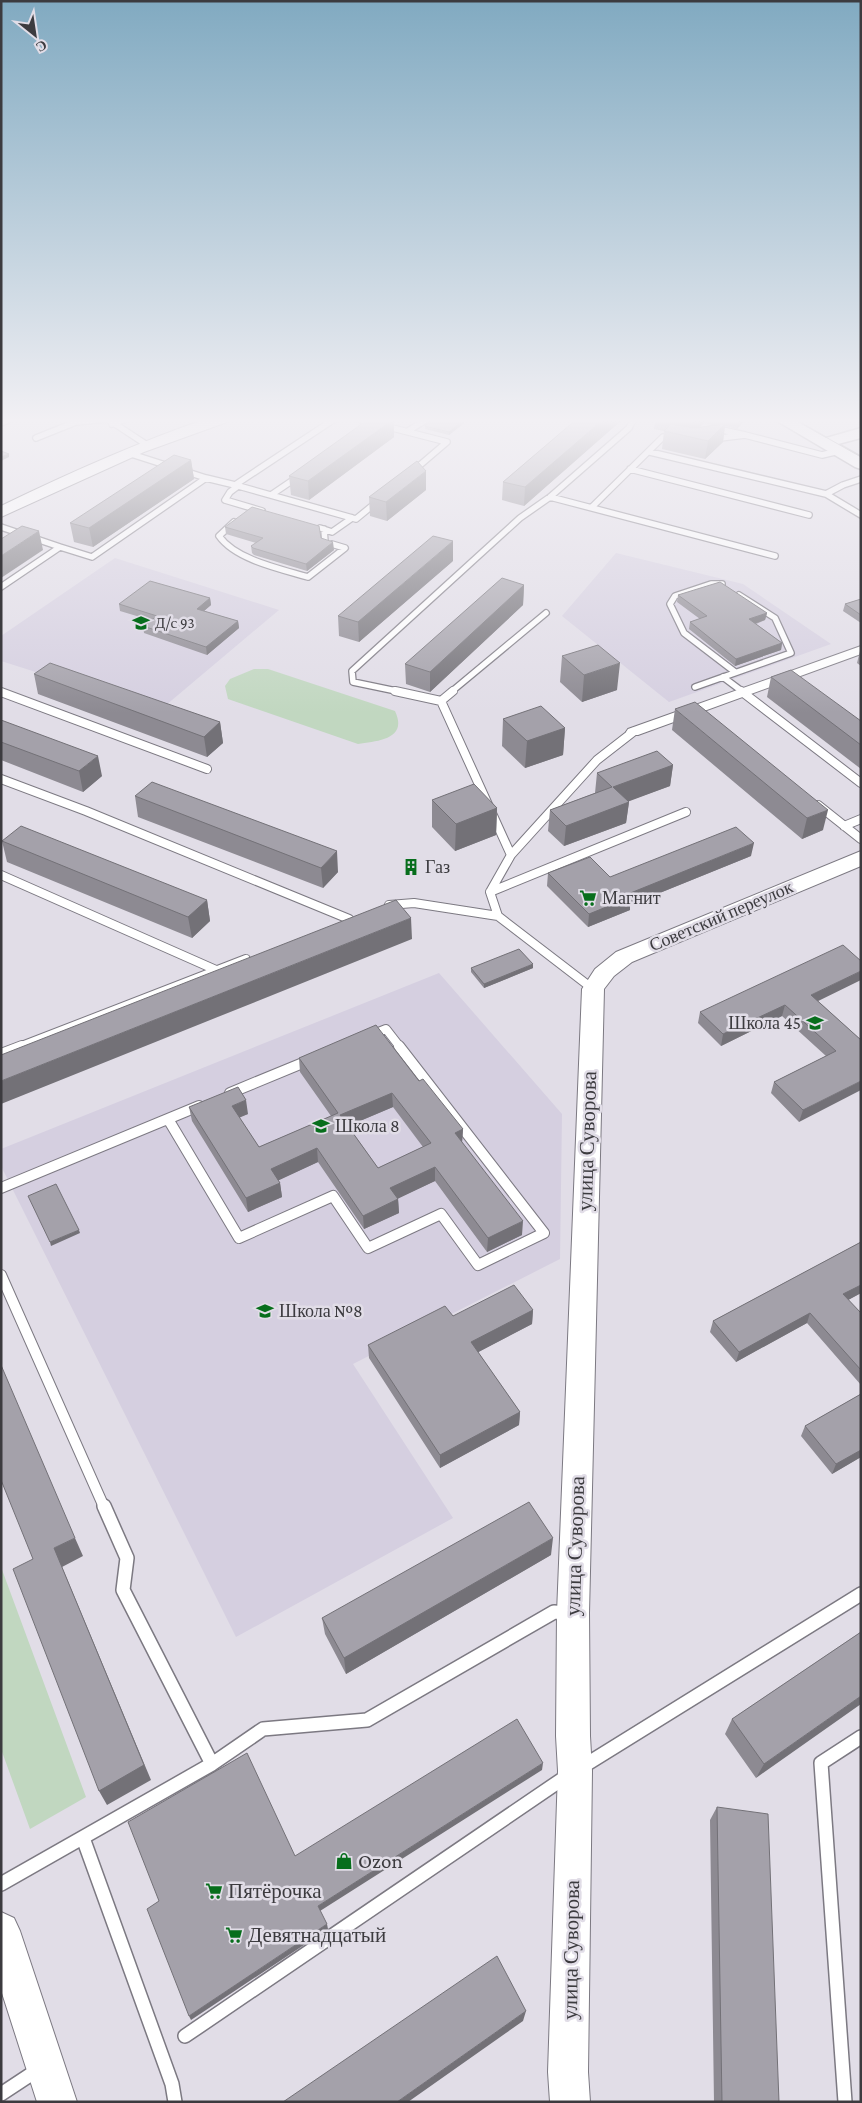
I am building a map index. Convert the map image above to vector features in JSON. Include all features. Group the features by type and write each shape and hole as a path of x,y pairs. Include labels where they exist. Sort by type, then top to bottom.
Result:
{"street":[{"path":"633,732 701,712 744,692 861,650"},
{"name":"Советский переулок","path":"593,990 601,975 609,966 624,957 861,858"},
{"name":"улица Суворова","path":"570,2102 568,2072 575,1771 573,1736 573,1613 593,990"},
{"path":"1,1931 57,2102"}],"lane":[{"path":"1,527 92,556 150,516"},
{"path":"345,516 356,519 359,516"},
{"path":"441,701 353,682 352,672 522,516"},
{"path":"626,516 775,556"},
{"path":"315,527 332,532 352,518"},
{"path":"237,520 221,532 219,536 223,544 252,560 308,577 345,548 324,542 324,530"},
{"path":"1,587 60,547"},
{"path":"695,687 790,653 775,618 724,584 711,584 675,596 670,604 684,633 735,672"},
{"path":"441,701 546,613"},
{"path":"723,677 861,783"},
{"path":"1,692 207,770"},
{"path":"441,701 511,855"},
{"path":"498,916 490,892 511,855 597,760 633,732"},
{"path":"1,779 353,918 340,923"},
{"path":"813,802 861,839"},
{"path":"490,892 686,812"},
{"path":"844,826 861,819"},
{"path":"1,875 216,970"},
{"path":"383,907 414,904 498,916 593,990"},
{"path":"1,1054 252,957"},
{"path":"168,1119 239,1238 334,1196 368,1248 441,1214 478,1265 544,1233 386,1029 359,1040"},
{"path":"222,1096 322,1055"},
{"path":"1,1188 204,1104"},
{"path":"1,1275 127,1558 123,1590 212,1764"},
{"path":"185,2036 575,1771 861,1594"},
{"path":"1,1884 212,1764 263,1729 367,1720 554,1612 573,1613"},
{"path":"845,2102 821,1763 861,1736"},
{"path":"83,1838 172,2084 175,2102"},
{"path":"1,2094 46,2065"}],"shaded area":[{"path":"616,553 743,584 831,644 669,702 562,616"},
{"name":"Д/с 93","path":"115,558 279,610 159,711 1,661 1,636"},
{"name":"Школа №8","path":"439,973 562,1114 560,1259 353,1364 453,1518 236,1637 1,1166 1,1149"}],"green space":[{"path":"254,669 268,669 395,711 398,728 395,733 382,740 358,744 228,699 225,686 230,679"},
{"path":"1,1567 86,1797 30,1829 1,1749"}],"building":[{"path":"80,516 107,516 89,528 70,523"},
{"path":"240,516 284,516 319,526 321,538 333,542 306,564 253,548 251,546 263,538 225,527"},
{"path":"22,526 39,531 1,556 1,539"},
{"path":"433,536 453,541 358,622 338,616"},
{"path":"502,578 524,585 430,672 405,664"},
{"path":"150,581 210,598 197,609 238,621 206,647 143,626 157,616 119,604"},
{"path":"720,582 767,613 749,619 782,643 736,659 690,622 707,616 678,595"},
{"path":"861,599 861,615 845,604"},
{"path":"598,645 620,663 584,675 562,656"},
{"path":"50,663 220,722 204,737 34,674"},
{"path":"791,670 861,721 861,745 771,677"},
{"path":"695,702 828,810 807,818 675,709"},
{"path":"541,706 565,728 527,741 503,719"},
{"path":"1,720 98,756 79,771 1,742"},
{"path":"657,751 673,765 613,787 629,802 566,826 550,810 612,787 597,773"},
{"path":"152,782 337,851 321,868 135,796"},
{"path":"474,784 497,808 456,824 432,800"},
{"path":"21,826 207,900 188,917 2,841"},
{"path":"736,827 754,843 628,894 631,897 589,914 548,873 590,857 610,877"},
{"path":"396,900 411,918 1,1081 1,1055"},
{"path":"843,945 861,961 861,971 811,995 861,1040 861,1081 803,1110 774,1082 836,1051 785,1005 723,1034 700,1012"},
{"path":"519,949 533,964 484,984 471,968"},
{"path":"376,1025 419,1081 423,1079 463,1129 455,1133 523,1221 488,1238 435,1167 390,1188 398,1199 363,1216 317,1148 271,1169 280,1183 246,1198 189,1107 238,1087 246,1100 232,1106 259,1147 338,1113 299,1058","holes":["392,1093 431,1143 378,1168 340,1115"]},
{"path":"56,1184 79,1230 50,1242 28,1196"},
{"path":"861,1242 861,1285 843,1294 861,1313 861,1370 810,1313 739,1352 713,1321"},
{"path":"514,1285 533,1310 471,1342 520,1412 440,1455 368,1345 445,1306 453,1316"},
{"path":"1,1365 75,1538 54,1548 144,1765 99,1791 13,1569 33,1559 1,1480"},
{"path":"861,1394 861,1450 836,1464 805,1426"},
{"path":"529,1502 553,1538 344,1658 322,1618"},
{"path":"861,1632 861,1696 764,1764 732,1719"},
{"path":"517,1719 543,1763 318,1906 327,1924 189,2016 147,1909 159,1901 128,1822 247,1753 295,1856"},
{"path":"717,1807 768,1814 779,2102 722,2102"},
{"path":"497,1956 526,2011 397,2102 283,2102"}],"place":[{"name":"Д/с 93","path":"141,623"},
{"name":"Газ","path":"411,867"},
{"name":"Магнит","path":"588,898"},
{"name":"Школа 45","path":"815,1023"},
{"name":"Школа 8","path":"321,1126"},
{"name":"Школа №8","path":"265,1311"},
{"name":"Ozon","path":"344,1861"},
{"name":"Пятёрочка","path":"214,1891"},
{"name":"Девятнадцатый","path":"234,1935"}]}
